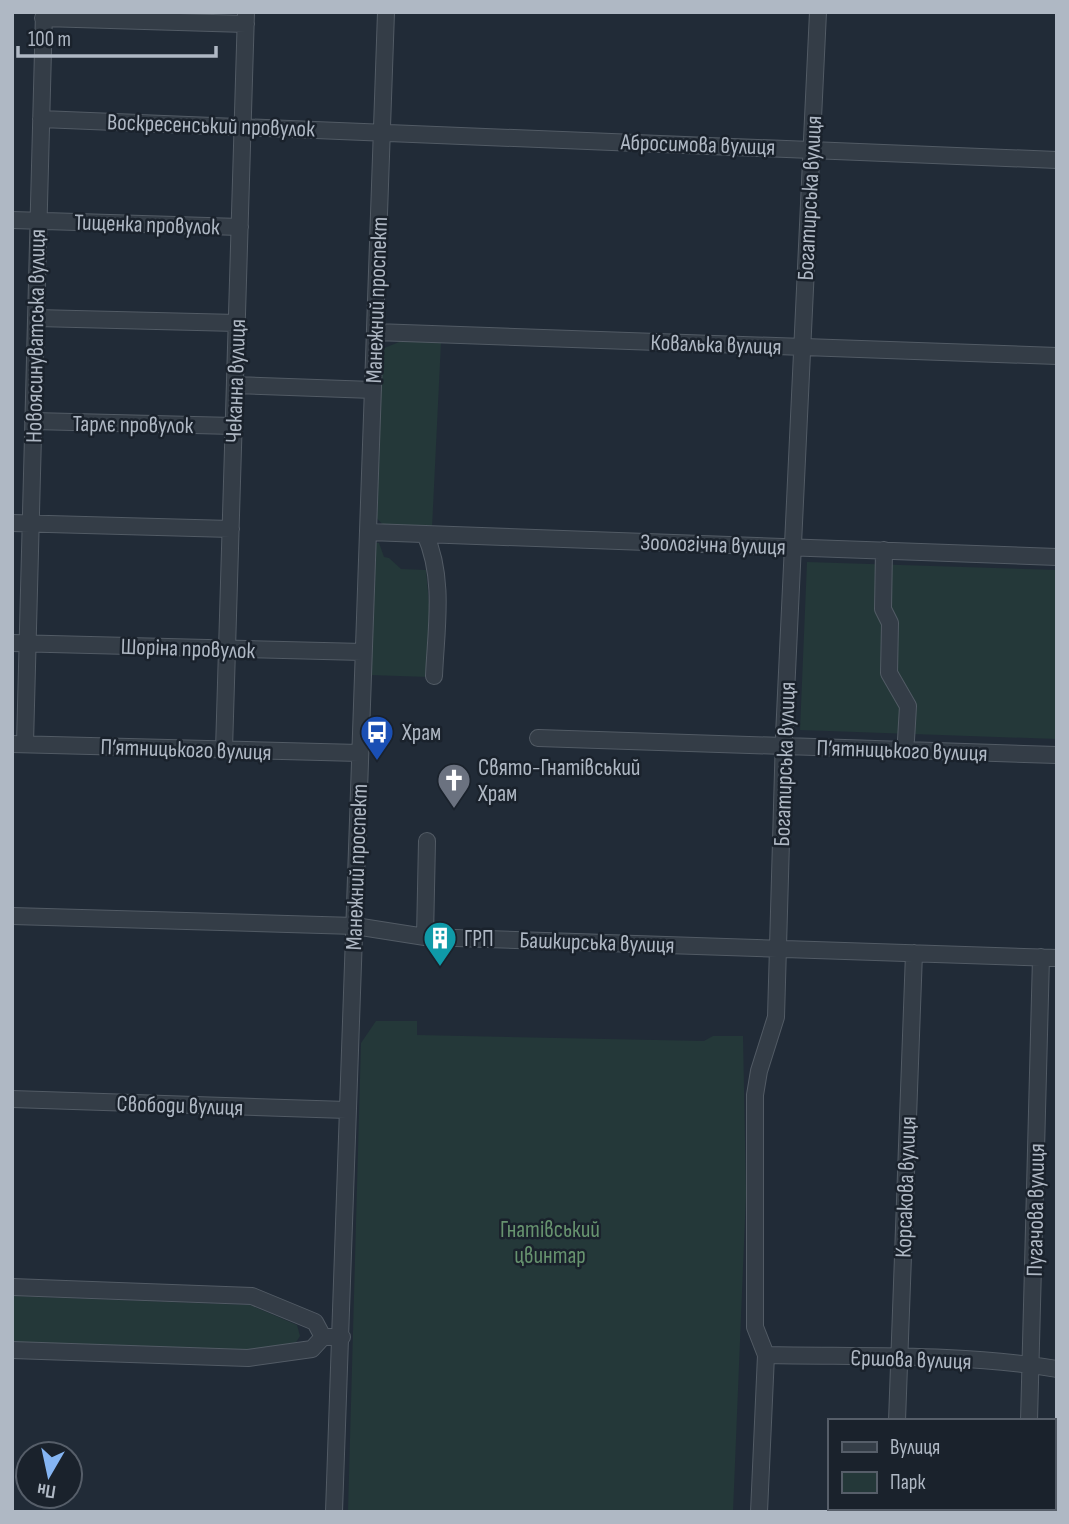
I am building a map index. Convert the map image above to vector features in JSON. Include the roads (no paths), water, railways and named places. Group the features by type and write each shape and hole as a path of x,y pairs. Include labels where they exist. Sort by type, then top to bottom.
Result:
{"street":[{"name":"Манежний проспект","path":"334,1512 386,12"},
{"name":"Богатирська вулиця","path":"758,1512 766,1355 755,1327 755,1095 759,1071 776,1017 776,948 818,12"},
{"path":"43,15 246,18"},
{"name":"Новоясинуватська вулиця","path":"18,744 20,643 30,524 43,15"},
{"name":"Чеканна вулиця","path":"224,750 246,18"},
{"name":"Воскресенський провулок","path":"41,119 382,131"},
{"name":"Абросимова вулиця","path":"382,131 1057,160"},
{"name":"Тищенка провулок","path":"12,220 240,227"},
{"path":"36,318 237,323"},
{"name":"Ковалька вулиця","path":"375,332 1057,356"},
{"path":"235,385 373,390"},
{"name":"Тарлє провулок","path":"33,421 234,426"},
{"path":"12,523 231,529"},
{"name":"Зоологічна вулиця","path":"369,532 1057,556"},
{"path":"425,534 437,573 434,676"},
{"path":"884,551 883,609 890,623 889,673 908,706 906,740"},
{"name":"Шоріна провулок","path":"20,643 363,652"},
{"name":"П’ятницького вулиця","path":"538,738 1057,755"},
{"name":"П’ятницького вулиця","path":"18,744 359,753"},
{"path":"425,937 427,841"},
{"name":"Башкирська вулиця","path":"12,916 355,926 425,937 1049,958"},
{"name":"Корсакова вулиця","path":"897,1419 914,953"},
{"name":"Пугачова вулиця","path":"1029,1419 1049,958"},
{"name":"Свободи вулиця","path":"12,1099 347,1110"},
{"path":"12,1287 252,1296 315,1322 323,1337"},
{"path":"12,1350 248,1358 312,1349 323,1337 342,1337"},
{"name":"Єршова вулиця","path":"766,1355 899,1358 1032,1365 1057,1369"}],"place":[{"name":"Храм","path":"377,762"},
{"name":"Свято-Гнатівський Храм","path":"454,810"},
{"name":"ГРП","path":"440,968"}],"park label":[{"name":"Гнатівський цвинтар","path":"550,1242"}]}
